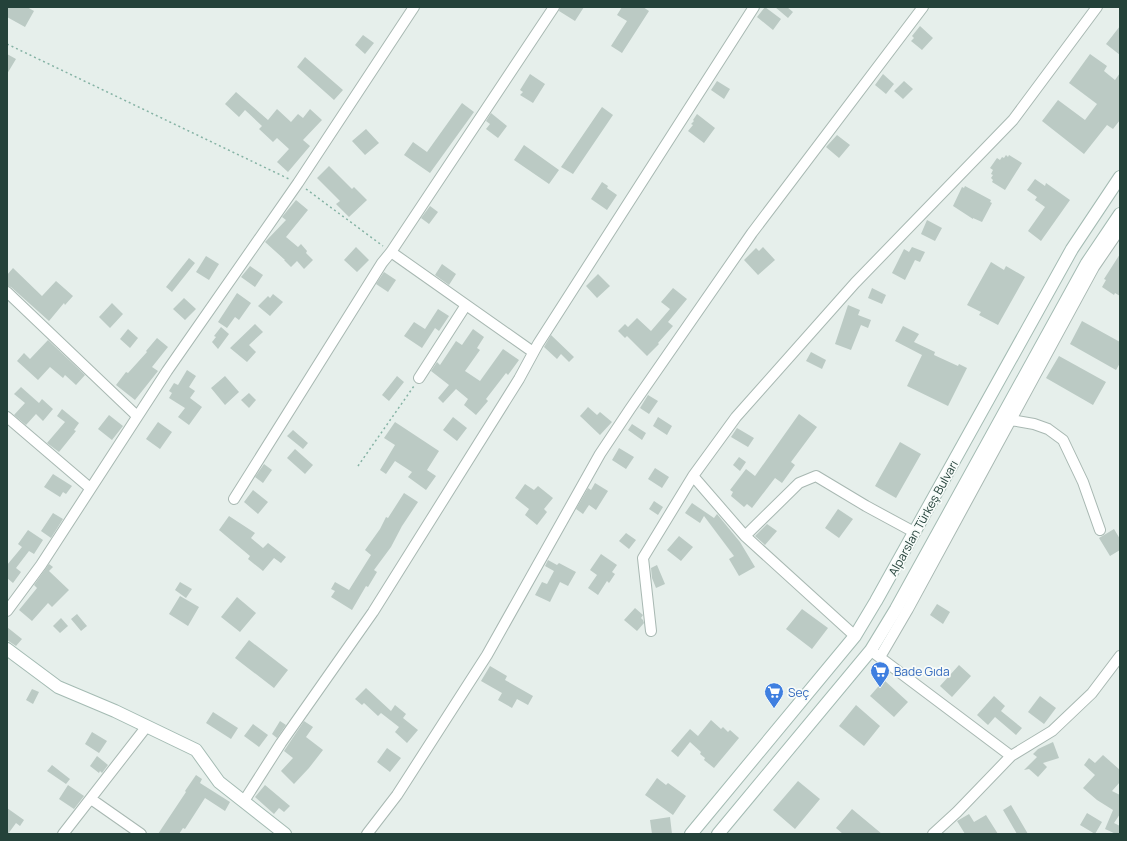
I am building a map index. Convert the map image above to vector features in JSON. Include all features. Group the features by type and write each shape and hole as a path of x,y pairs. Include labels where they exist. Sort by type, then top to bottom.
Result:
{"main road":[{"name":"Alparslan Türkeş Bulvarı","path":"691,834 855,636 1072,249 1120,177"},
{"path":"718,834 875,654 900,602 1087,264 1120,214"},
{"path":"7,649 58,687 115,711 196,750 219,782 284,834"}],"street":[{"path":"7,611 40,565 167,370 298,183 414,7"},
{"path":"234,499 382,263 391,252 554,7"},
{"path":"244,801 281,743 373,612 515,385 534,352 754,7"},
{"path":"367,834 397,795 487,655 600,454 752,233 923,7"},
{"path":"651,631 643,558 693,476 736,417 855,283 1013,120 1097,7"},
{"path":"1011,756 875,654 908,609 1094,267 1120,229"},
{"path":"391,252 534,352"},
{"path":"7,292 137,416"},
{"path":"419,378 466,305"},
{"path":"7,417 90,488"},
{"path":"1011,420 1034,424 1048,429 1063,440 1083,482 1100,530"},
{"path":"693,476 745,536 855,636"},
{"path":"745,536 798,483 816,476 866,506 914,532"},
{"path":"932,834 957,812 1011,756 1052,731 1092,693 1120,656"},
{"path":"63,834 147,726"},
{"path":"91,799 141,834"}],"path":[{"path":"7,44 298,183 391,252"},
{"path":"358,466 419,378"}],"building":[{"path":"7,7 27,7 34,11 25,27 7,17"},
{"path":"560,7 584,7 575,21 559,11"},
{"path":"622,7 643,7 649,11 622,53 611,46 627,21 617,15"},
{"path":"765,7 781,19 773,30 757,17"},
{"path":"775,7 787,7 793,12 788,18"},
{"path":"920,26 933,38 922,50 911,41 914,38 912,36"},
{"path":"1120,26 1120,55 1106,44"},
{"path":"363,35 374,43 365,54 355,45"},
{"path":"7,54 16,59 7,74"},
{"path":"1090,54 1107,66 1104,71 1115,80 1120,73 1120,120 1113,129 1107,125 1084,154 1042,121 1058,100 1085,120 1097,104 1069,83"},
{"path":"305,57 343,90 334,100 297,67"},
{"path":"530,74 545,84 533,103 520,95 523,92 520,90"},
{"path":"883,74 894,84 886,94 875,85"},
{"path":"717,81 730,89 724,99 711,90"},
{"path":"904,81 913,89 903,99 894,91"},
{"path":"236,92 268,120 277,109 291,122 298,114 303,118 310,109 322,120 303,140 310,146 288,172 277,162 289,149 277,138 273,142 259,129 262,126 245,110 239,117 225,104"},
{"path":"462,103 474,112 430,173 404,155 413,142 427,152"},
{"path":"602,107 613,115 573,174 561,167"},
{"path":"491,113 507,126 498,138 486,129 490,124 486,121"},
{"path":"697,114 715,128 704,143 688,131 693,125 691,124"},
{"path":"366,129 379,143 365,155 352,141"},
{"path":"837,135 850,145 839,158 826,147"},
{"path":"524,145 559,170 549,184 514,160"},
{"path":"1006,155 1008,157 1009,155 1022,163 1005,190 992,182 993,180 991,178 993,175 991,174 993,170 990,168 997,158 1000,160"},
{"path":"329,166 352,189 354,187 367,200 349,217 336,204 340,201 317,178"},
{"path":"1035,179 1045,186 1046,183 1070,200 1041,241 1028,231 1045,207 1035,200 1037,197 1027,190"},
{"path":"602,182 608,186 607,188 617,195 607,210 591,199"},
{"path":"965,186 991,200 990,202 992,203 982,222 973,219 953,206 962,187 964,188"},
{"path":"296,200 308,210 286,237 298,247 301,244 307,251 306,253 313,260 304,269 297,261 291,267 265,242 286,220 282,217"},
{"path":"430,206 438,212 429,224 421,218"},
{"path":"927,220 942,228 935,241 921,234"},
{"path":"356,247 369,260 357,272 344,260"},
{"path":"763,247 775,260 758,275 744,260 756,248 759,251"},
{"path":"912,247 925,252 920,262 915,260 905,280 892,273 904,249 909,252"},
{"path":"1120,254 1120,296 1115,293 1114,295 1102,287 1106,280 1104,279"},
{"path":"206,256 219,264 209,280 196,272"},
{"path":"189,258 195,263 172,292 166,287"},
{"path":"991,262 1004,270 1006,266 1025,277 998,325 979,315 981,312 967,305"},
{"path":"442,264 456,274 449,285 435,275"},
{"path":"250,266 263,275 255,287 241,277"},
{"path":"13,268 42,296 56,281 73,296 65,305 64,303 49,321 11,287 7,286 7,275"},
{"path":"384,272 396,280 388,292 376,284"},
{"path":"598,274 610,286 597,298 586,286"},
{"path":"673,288 687,299 668,322 673,326 658,343 659,344 647,356 627,336 625,338 618,331 625,324 628,327 637,318 651,331 670,309 661,302"},
{"path":"872,288 886,295 882,304 868,298"},
{"path":"237,293 251,303 239,320 235,317 227,328 218,322"},
{"path":"273,294 283,302 270,316 258,306 268,296 270,298"},
{"path":"184,298 196,309 185,320 173,309"},
{"path":"112,303 123,314 110,328 99,317"},
{"path":"848,305 860,310 858,315 871,320 868,328 861,325 851,350 835,344"},
{"path":"438,309 449,316 439,331 435,328 422,348 404,336 414,322 425,329"},
{"path":"1082,321 1120,342 1120,363 1116,370 1070,344"},
{"path":"255,324 263,332 249,345 256,352 247,362 230,348"},
{"path":"903,326 919,334 914,342 935,352 934,355 958,366 959,364 967,368 948,406 907,386 922,355 895,341"},
{"path":"221,327 229,334 218,349 212,342 216,337 214,336"},
{"path":"128,329 138,338 130,348 120,339"},
{"path":"473,329 484,337 477,348 480,350 465,371 480,381 503,349 519,360 508,375 506,373 486,399 488,401 476,415 464,405 468,399 456,389 443,403 438,398 449,385 431,371 437,362 440,365 456,341 462,345"},
{"path":"551,335 574,357 569,362 561,354 557,359 544,347"},
{"path":"157,338 168,347 152,367 158,371 135,400 116,385 126,372 128,373 147,352 146,351"},
{"path":"48,340 85,375 76,385 65,375 63,378 50,367 38,380 17,361 24,353 30,359"},
{"path":"811,352 826,360 822,369 806,361"},
{"path":"1059,356 1106,382 1093,405 1046,378"},
{"path":"187,370 196,376 189,387 195,391 190,398 202,407 189,425 178,417 185,408 169,398 172,393 169,391 174,383 178,385"},
{"path":"225,376 239,392 225,405 211,388"},
{"path":"397,376 404,382 389,401 382,395"},
{"path":"21,387 39,403 42,399 53,409 43,421 36,414 26,425 14,415 25,403 14,394"},
{"path":"249,393 256,400 249,408 241,400"},
{"path":"648,395 658,401 649,414 640,408"},
{"path":"588,407 597,415 600,412 612,422 600,435 580,416"},
{"path":"62,409 79,423 74,430 76,431 59,452 47,443 65,422 57,416"},
{"path":"799,414 817,427 791,462 795,465 782,483 775,478 752,508 747,504 744,507 731,496 733,492 730,490 746,469 755,476"},
{"path":"109,415 123,426 112,440 98,429"},
{"path":"453,417 467,428 457,441 443,430"},
{"path":"658,417 672,426 667,435 653,426"},
{"path":"158,422 172,432 160,449 146,439"},
{"path":"395,422 439,451 427,470 436,476 426,490 408,477 412,472 395,461 386,474 380,470 395,445 384,438"},
{"path":"632,424 646,433 642,440 628,430"},
{"path":"737,428 754,438 748,447 731,437"},
{"path":"293,430 308,443 303,449 287,436"},
{"path":"900,442 921,454 896,498 875,486"},
{"path":"619,448 634,457 626,469 612,460"},
{"path":"295,449 313,465 305,474 287,458"},
{"path":"739,457 746,462 740,471 733,465"},
{"path":"264,464 272,470 263,483 255,477"},
{"path":"655,468 669,477 662,488 648,479"},
{"path":"53,474 72,486 66,494 63,492 60,497 44,487"},
{"path":"595,483 608,491 596,510 589,505 583,514 576,509 588,488 591,490"},
{"path":"525,484 534,490 538,486 553,498 544,509 547,512 537,525 525,515 529,509 515,498"},
{"path":"253,490 268,502 258,514 244,502"},
{"path":"404,493 418,502 402,526 391,547 374,570 377,572 368,587 366,586 352,610 331,597 335,591 331,589 335,582 349,590 371,555 365,550 380,529 386,517 388,518"},
{"path":"654,501 663,507 658,515 649,509"},
{"path":"692,503 714,518 717,514 740,542 755,567 739,576 729,559 734,556 704,516 700,523 685,513"},
{"path":"838,509 853,519 839,538 825,528"},
{"path":"53,513 63,519 51,538 41,531"},
{"path":"229,516 255,533 251,538 263,548 268,543 286,557 281,563 274,558 263,571 248,559 250,556 219,530"},
{"path":"767,524 777,531 765,545 755,536"},
{"path":"1114,529 1120,539 1120,550 1110,556 1099,538"},
{"path":"28,530 43,540 34,554 29,551 16,568 21,572 13,583 7,578 7,565 22,547 18,544"},
{"path":"626,533 636,540 629,549 619,541"},
{"path":"679,536 693,547 681,561 667,550"},
{"path":"601,554 617,565 612,572 615,574 609,583 607,581 598,595 588,588 597,575 590,570"},
{"path":"548,560 557,565 559,563 576,572 568,586 560,582 550,602 535,595 542,582 547,584 554,571 545,566"},
{"path":"49,564 53,567 49,571 69,590 52,607 48,603 32,621 19,610 37,588 34,585"},
{"path":"657,565 665,584 656,588 652,578 651,568"},
{"path":"180,582 192,589 186,598 175,590"},
{"path":"180,596 199,607 188,626 169,614"},
{"path":"237,597 256,613 240,632 221,617"},
{"path":"937,604 950,612 943,624 930,615"},
{"path":"635,608 643,615 641,618 644,623 637,631 624,620"},
{"path":"802,609 828,628 812,649 786,629"},
{"path":"77,614 87,626 81,631 71,619"},
{"path":"61,618 68,626 60,633 53,626"},
{"path":"7,627 22,639 16,646 7,640"},
{"path":"249,640 288,670 274,688 235,658"},
{"path":"959,665 971,676 952,697 940,686"},
{"path":"490,666 507,676 505,680 533,696 528,705 517,699 512,708 498,700 502,693 481,681"},
{"path":"884,680 908,702 894,717 870,696"},
{"path":"366,688 391,711 395,705 406,714 403,718 418,730 407,743 395,732 399,727 381,713 378,716 364,703 362,705 355,699"},
{"path":"32,689 39,692 33,704 26,700"},
{"path":"994,696 1005,706 1001,711 1022,728 1016,735 995,717 988,725 977,715"},
{"path":"1040,696 1056,708 1044,724 1028,712"},
{"path":"856,705 880,726 864,746 839,726"},
{"path":"213,712 238,728 231,739 206,723"},
{"path":"711,720 721,729 723,727 728,732 730,730 739,738 714,768 704,760 705,758 700,754 701,752 690,742 678,757 671,751 690,729 698,736"},
{"path":"280,721 286,725 277,738 272,734"},
{"path":"304,721 313,727 306,737 323,750 294,784 281,771 293,758 284,751"},
{"path":"253,724 268,735 259,747 244,736"},
{"path":"92,732 107,741 99,753 85,744"},
{"path":"1053,742 1059,758 1043,763 1047,767 1038,777 1029,769 1024,770 1037,757 1033,754 1038,749"},
{"path":"387,748 401,758 390,772 377,762"},
{"path":"1103,755 1120,770 1120,782 1112,791 1120,795 1120,814 1114,823 1120,826 1120,834 1116,834 1105,829 1113,810 1097,800 1083,788 1095,775 1084,765 1089,758 1095,763"},
{"path":"97,756 108,765 102,773 100,771 99,773 90,766"},
{"path":"52,765 70,779 66,784 47,771"},
{"path":"196,775 202,779 200,783 230,802 225,811 205,798 185,829 183,828 179,834 158,834 186,792 185,791"},
{"path":"657,778 666,785 668,783 686,796 673,815 645,795"},
{"path":"798,781 820,799 795,829 773,810"},
{"path":"68,785 84,796 74,809 59,799"},
{"path":"265,785 290,806 284,812 279,808 274,814 255,797"},
{"path":"1011,805 1028,834 1017,834 1003,810"},
{"path":"7,808 24,820 20,826 16,823 8,834"},
{"path":"852,809 882,834 843,834 836,828"},
{"path":"1087,813 1102,822 1095,834 1080,825"},
{"path":"969,814 974,822 986,815 998,834 965,834 957,821"},
{"path":"670,817 672,834 652,834 650,820"}],"place":[{"name":"Bade Gıda","path":"880,688"},
{"name":"Seç","path":"774,709"}]}
